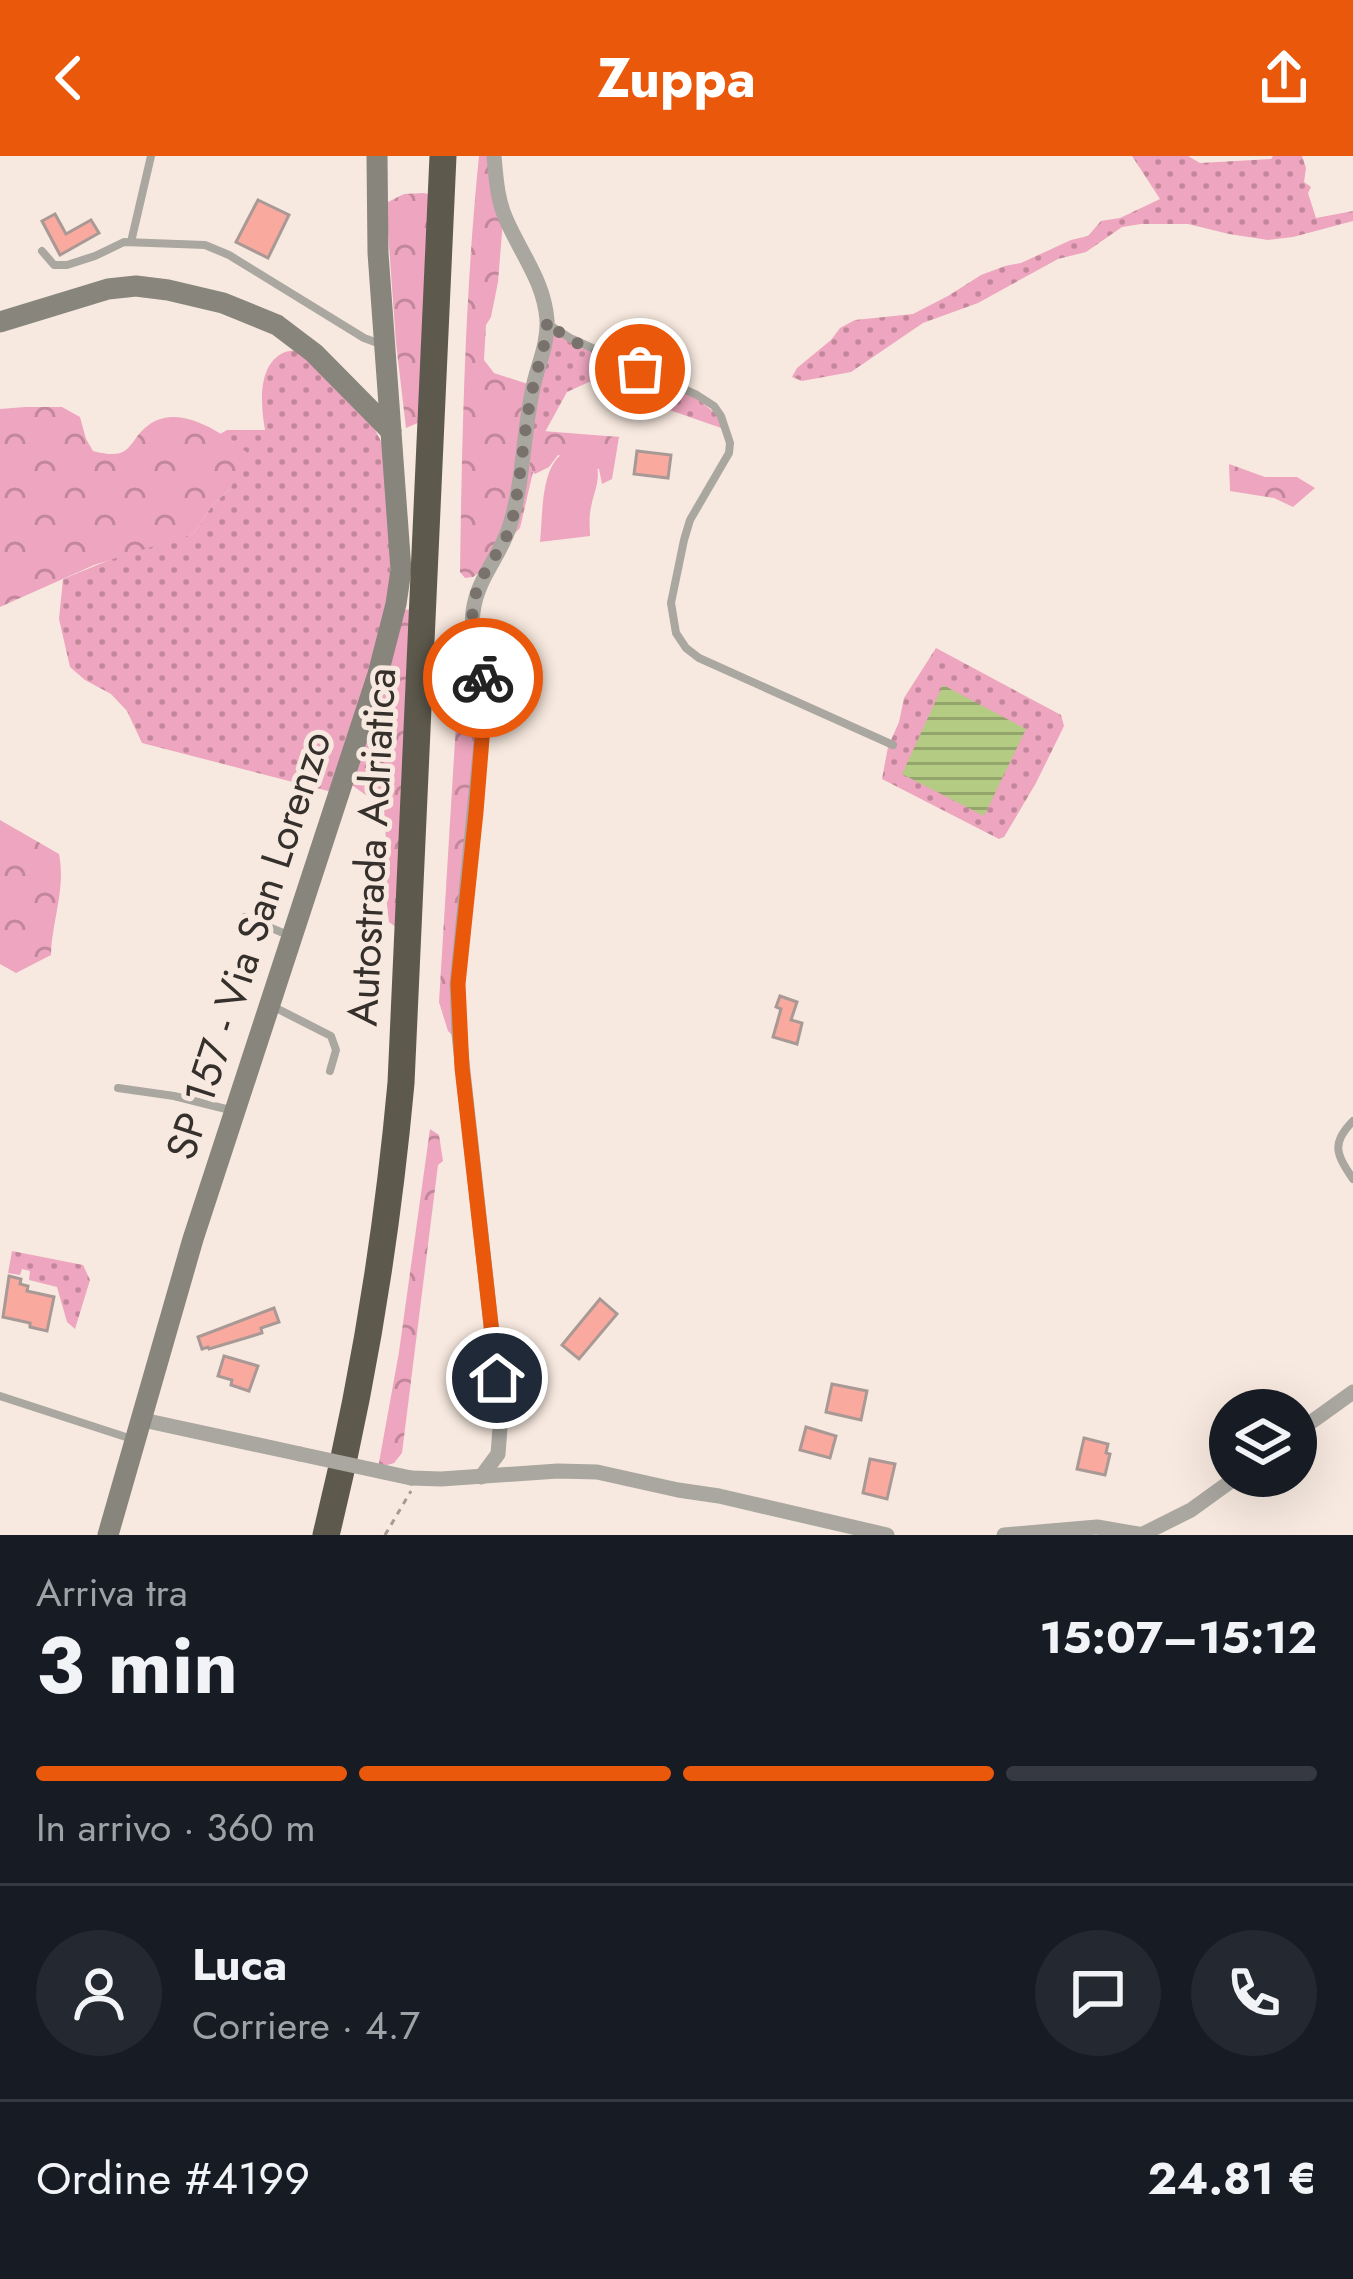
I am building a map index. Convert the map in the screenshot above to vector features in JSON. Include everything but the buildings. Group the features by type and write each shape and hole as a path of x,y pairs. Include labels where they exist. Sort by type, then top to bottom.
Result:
{"highway":[{"name":"Autostrada Adriatica","path":"326,1535 370,1327 401,1083 443,156"},
{"name":"Autostrada Adriatica","path":"344,1535 387,1333 419,1088 461,156"}],"main road":[{"name":"SP 157 - Via San Lorenzo","path":"108,1535 193,1239 379,674 397,604 401,570 378,253 377,156"},
{"path":"0,322 136,286 223,303 277,325 314,353 391,431"}],"street":[{"path":"481,1478 498,1454 501,1415 462,1068 458,984 485,702 473,645 473,615 478,587 511,524 534,383 547,334 543,296 531,262 504,214 494,156"},
{"path":"1317,1418 1353,1392"},
{"path":"140,1430 300,1454 414,1478 597,1472 886,1535"},
{"path":"1004,1535 1097,1527 1143,1534 1209,1497"}],"lane":[{"path":"131,242 151,156"},
{"path":"42,250 54,265 67,265 131,242 205,245 385,346"},
{"path":"547,320 570,338 697,395 721,416 729,453 689,520 671,603 676,633 686,648 893,745"},
{"path":"244,917 291,936"},
{"path":"268,1005 331,1036 336,1050 330,1071"},
{"path":"118,1088 234,1111"},
{"path":"1353,1121 1337,1146 1353,1179"},
{"path":"0,1396 140,1430"}],"path":[{"path":"385,1535 413,1489 414,1478"}],"green space":[{"path":"479,156 491,156 503,220 484,360 494,373 531,385 509,516 480,572 465,578 460,572 463,416"},
{"path":"1132,156 1188,156 1200,163 1302,156 1304,182 1311,187 1308,193 1316,218 1353,211 1353,221 1268,240 1188,224 1122,227 1086,252 1058,259 978,303 923,323 851,372 802,381 792,377 840,328 855,320 913,314 981,275 1088,236 1101,221 1120,218 1160,199"},
{"path":"404,194 431,195 420,422 406,428 386,203"},
{"path":"552,331 696,398 720,417 724,429 589,382 567,392 545,432 531,430 533,472 520,528 513,535 530,430"},
{"path":"301,349 368,416 387,453 391,587 332,792 142,743 127,711 111,694 70,667 59,619 63,579 129,552 193,534 213,504 230,489 233,442 220,434 265,430 262,400 268,369 281,354"},
{"path":"62,407 80,417 93,451 107,454 124,451 155,421 180,417 205,425 249,454 230,489 213,504 193,534 94,565 0,607 0,409"},
{"path":"530,430 619,437 612,479 602,484 599,469 558,455 535,474 530,470"},
{"path":"568,451 595,459 590,536 540,542 548,477"},
{"path":"1229,464 1265,477 1297,477 1315,488 1293,507 1274,498 1230,491"},
{"path":"412,609 397,928 389,922 385,888 384,808 349,783 404,610"},
{"path":"936,648 1061,715 1064,726 1036,783 999,839 882,779 904,698"},
{"path":"460,659 482,681 453,1036 439,1002"},
{"path":"0,820 59,854 61,867 51,955 16,973 0,964"},
{"path":"430,1129 439,1135 443,1161 438,1165 402,1453 394,1463 378,1468 399,1352"},
{"path":"12,1251 83,1265 90,1280 75,1329 67,1322 57,1287 29,1280 30,1271 8,1273"}],"shaded area":[{"path":"943,685 1026,729 984,816 902,774"}],"way so far":[{"path":"483,678 473,645 478,587 511,524 547,320 570,338 640,369"}],"route":[{"path":"483,678 485,702 458,984 462,1068 497,1378"}]}
